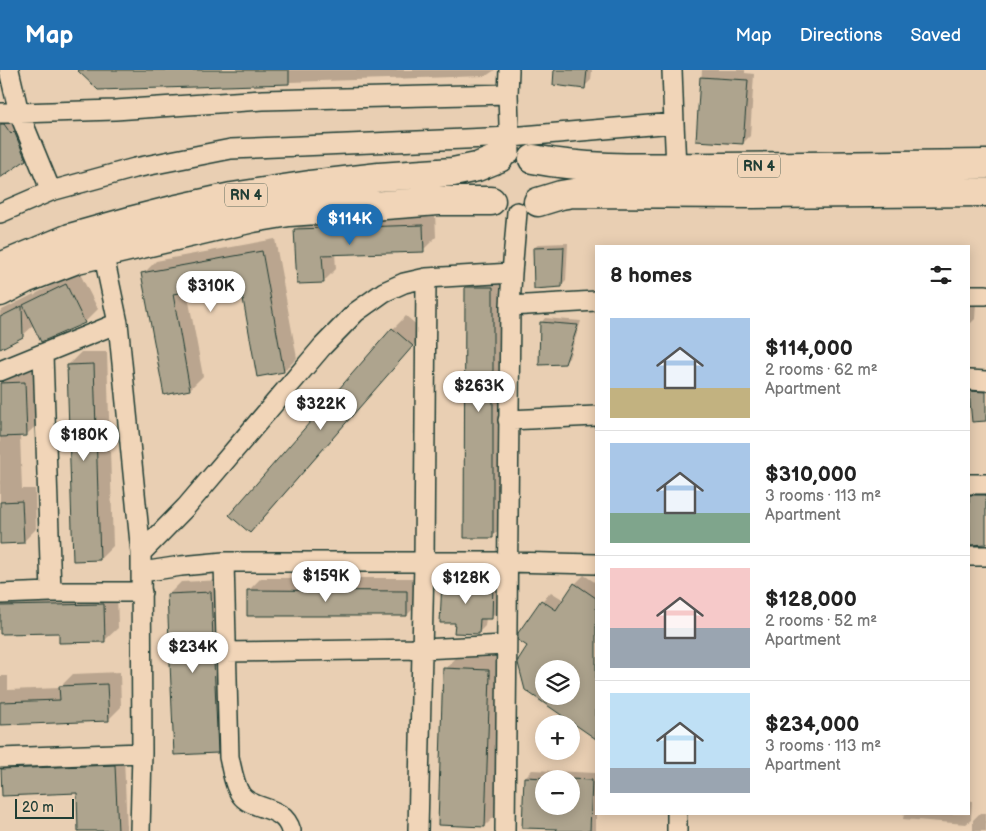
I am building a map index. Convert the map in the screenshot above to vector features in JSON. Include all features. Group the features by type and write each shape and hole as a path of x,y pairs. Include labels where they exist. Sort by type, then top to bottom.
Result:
{"highway":[{"name":"RN 4","path":"0,267 70,238 190,206 232,197 310,185 453,172 477,166 513,152 580,166 986,164"},
{"path":"513,152 540,169 544,180 543,191 527,207 507,212 491,202 486,190 485,178 490,166 513,152"},
{"name":"RN 4","path":"527,207 561,195 574,193 986,192"},
{"name":"RN 4","path":"0,292 26,279 76,259 253,218 289,212 438,201 491,202"}],"street":[{"path":"9,70 19,113 51,191"},
{"path":"509,70 508,94 513,152"},
{"path":"672,70 676,167"},
{"path":"0,113 116,110 263,100 508,94"},
{"path":"0,213 51,191 135,168 231,149 513,152 674,123"},
{"path":"505,831 510,306 512,272 527,207"},
{"path":"103,252 118,323 141,553 142,754 140,831"},
{"path":"141,553 186,507 322,347 356,312 384,292 404,283 426,278 512,272"},
{"path":"418,831 424,562 426,278"},
{"path":"970,295 986,295"},
{"path":"510,306 595,301"},
{"path":"0,372 118,323"},
{"path":"43,355 51,592"},
{"path":"970,380 986,380"},
{"path":"508,420 595,416"},
{"path":"970,484 986,484"},
{"path":"970,556 986,556"},
{"path":"142,572 224,562 507,562 595,564"},
{"path":"224,562 229,757 242,797 249,802 281,815 289,824 291,831"},
{"path":"0,594 142,592"},
{"path":"226,652 422,649 506,644"},
{"path":"0,758 142,754"},
{"path":"677,815 677,831"}],"building":[{"path":"77,70 289,70 289,84 98,90"},
{"path":"554,70 587,70 585,89 553,85"},
{"path":"700,77 748,80 743,144 696,141"},
{"path":"0,124 4,124 11,134 14,131 26,160 0,178"},
{"path":"423,225 424,252 322,255 324,283 297,284 294,229"},
{"path":"564,247 562,287 534,289 533,248"},
{"path":"262,251 284,372 257,377 240,282 173,294 190,390 164,395 141,273"},
{"path":"66,284 85,323 41,342 23,305"},
{"path":"465,287 493,287 493,538 464,538"},
{"path":"22,306 23,337 0,349 0,317"},
{"path":"540,322 578,325 565,364 539,365"},
{"path":"392,328 413,346 250,533 229,515"},
{"path":"94,364 100,560 73,561 67,365"},
{"path":"25,382 27,436 0,437 0,383"},
{"path":"970,391 986,392 986,421 972,422"},
{"path":"970,495 986,495 986,544 970,545"},
{"path":"22,501 24,543 0,544 0,502"},
{"path":"442,580 493,583 492,619 480,619 479,634 454,633 455,623 440,623"},
{"path":"574,583 595,597 595,738 580,728 580,715 561,715 547,705 580,705 580,660 535,660 535,697 525,690 518,660 527,646 518,640 518,633 541,600 556,610"},
{"path":"247,590 407,591 407,616 247,616"},
{"path":"211,592 218,753 174,755 167,594"},
{"path":"104,604 105,642 59,643 59,633 0,634 0,606"},
{"path":"443,668 489,670 485,827 438,825"},
{"path":"107,684 109,721 0,725 0,702 60,700 59,686"},
{"path":"115,765 118,831 78,831 77,793 2,796 1,769"},
{"path":"524,777 535,777 535,815 580,815 580,779 592,780 590,831 556,831 557,829 522,828"}]}
